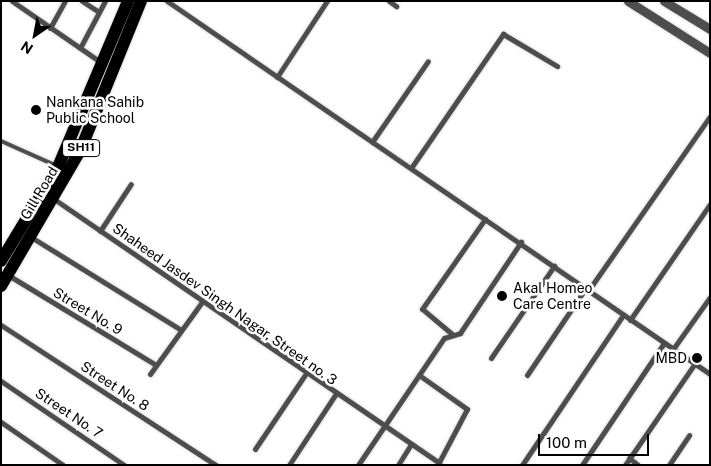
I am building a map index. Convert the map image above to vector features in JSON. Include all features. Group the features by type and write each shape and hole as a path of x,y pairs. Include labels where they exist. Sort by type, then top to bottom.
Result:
{"main road":[{"name":"Gill Road","path":"1,261 58,167 128,1"},
{"name":"Gill Road","path":"4,280 54,199 102,100 141,1"}],"street":[{"path":"12,1 103,64"},
{"path":"50,28 65,1"},
{"path":"82,1 99,12"},
{"path":"80,48 105,1"},
{"path":"167,1 521,242 587,290 710,374"},
{"path":"277,77 327,1"},
{"path":"389,1 396,6"},
{"path":"628,1 710,53"},
{"path":"664,1 710,29"},
{"path":"411,168 503,34 557,66"},
{"path":"372,142 428,61"},
{"path":"527,376 710,116"},
{"path":"100,231 132,184"},
{"name":"Shaheed Jasdev Singh Nagar, Street no. 3","path":"54,199 306,375 438,464"},
{"path":"630,320 710,204"},
{"path":"453,335 422,309 485,218"},
{"path":"31,236 181,330"},
{"path":"358,465 445,336 460,333 521,242"},
{"path":"491,358 554,266"},
{"name":"Street No. 9","path":"4,280 156,365"},
{"path":"673,349 710,297"},
{"path":"150,374 202,302"},
{"path":"522,465 623,315"},
{"name":"Street No. 8","path":"1,325 216,465"},
{"path":"582,465 664,343"},
{"path":"625,465 695,363"},
{"path":"254,449 306,375"},
{"path":"419,375 467,409 438,464"},
{"name":"Street No. 7","path":"1,380 124,465"},
{"path":"288,465 335,395"},
{"path":"1,422 63,465"},
{"path":"668,465 689,435"},
{"path":"398,465 411,444"},
{"path":"629,458 638,465"}],"lane":[{"path":"1,141 58,167"}],"place":[{"name":"Nankana Sahib Public School","path":"36,110"},
{"name":"Akal Homeo Care Centre","path":"502,296"},
{"name":"MBD","path":"697,358"}]}
